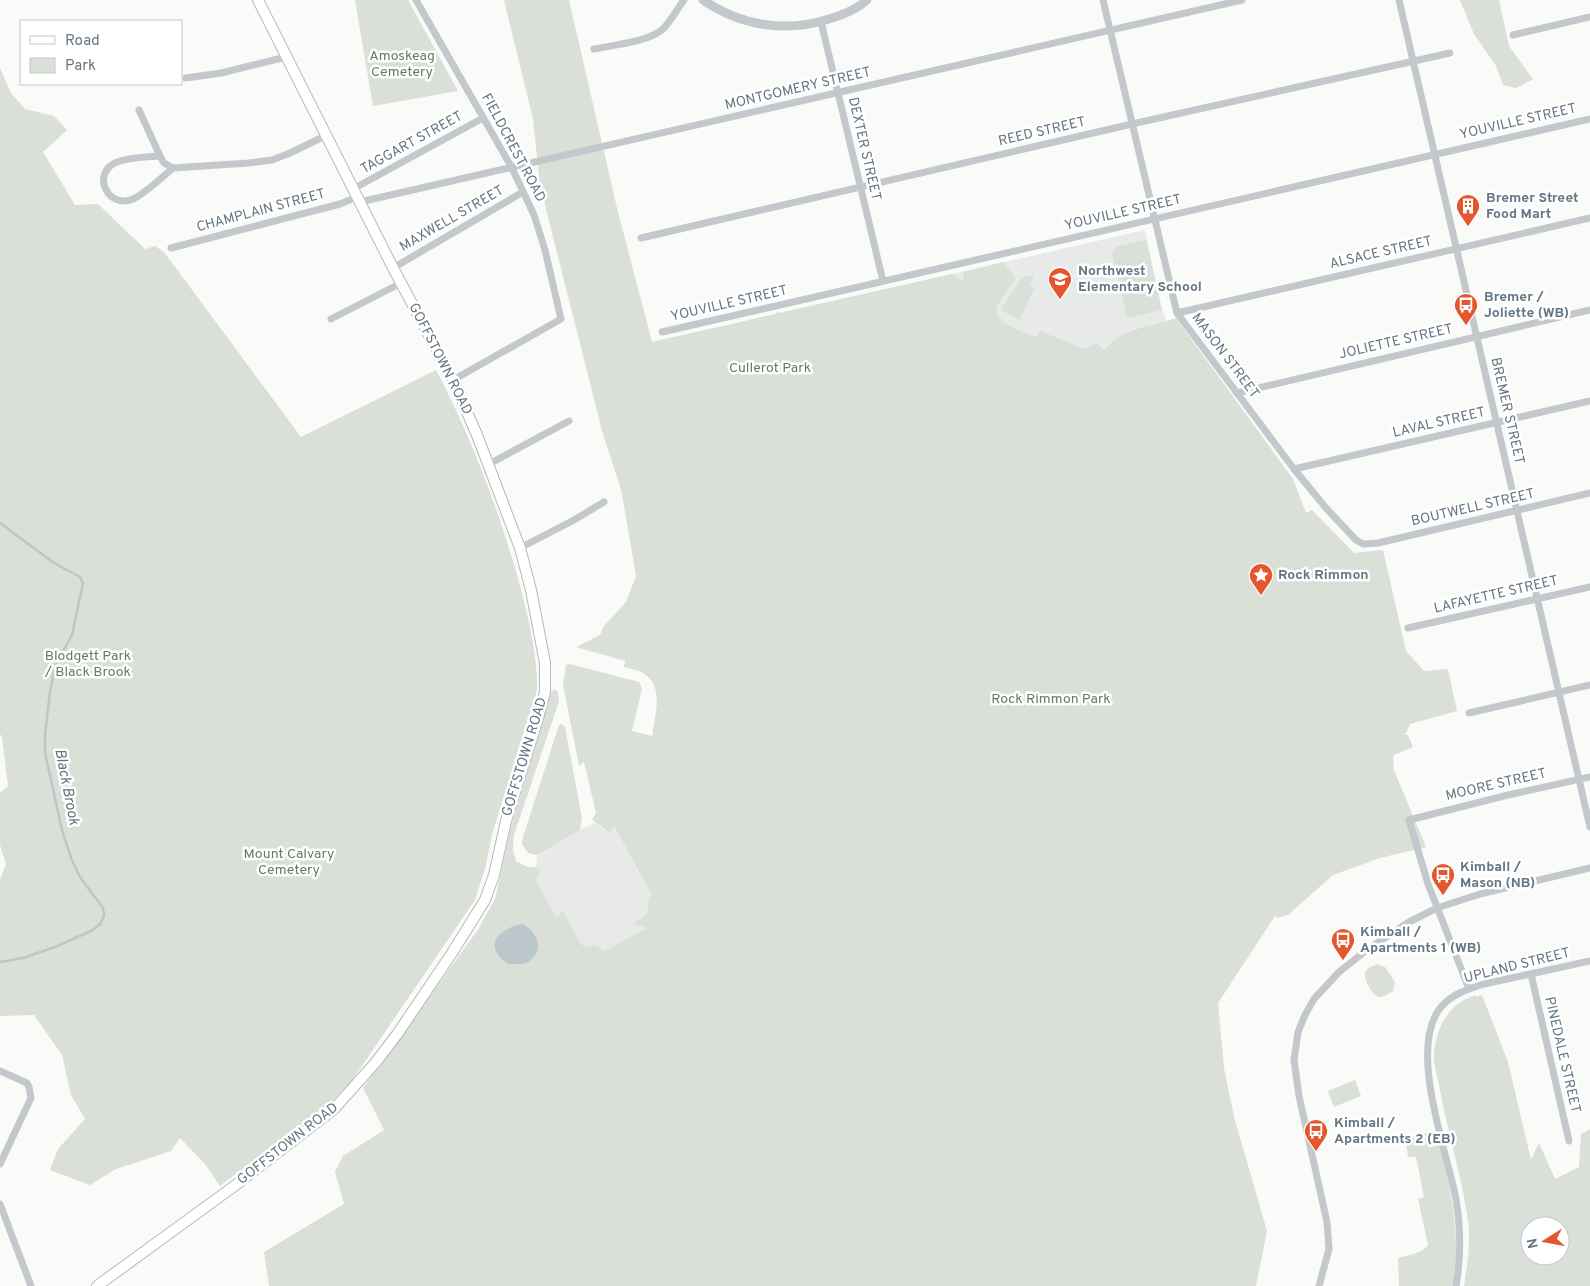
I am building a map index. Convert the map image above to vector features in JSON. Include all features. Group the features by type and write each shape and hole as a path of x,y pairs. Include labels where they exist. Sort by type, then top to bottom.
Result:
{"main road":[{"name":"GOFFSTOWN ROAD","path":"97,1286 233,1187 334,1109 376,1062 398,1033 478,911 494,875 506,821 545,692 546,672 541,636 531,590 520,548 488,464 453,380 325,136 258,0"}],"street":[{"name":"FIELDCREST ROAD","path":"416,0 512,168 538,224 561,319 453,380"},
{"path":"594,49 646,38 655,34 664,28 684,0"},
{"path":"703,0 731,16 767,26 805,26 821,22 847,14 867,0"},
{"name":"MASON STREET","path":"1103,0 1177,313 1294,470 1326,508 1362,544"},
{"name":"MONTGOMERY STREET","path":"357,196 512,168 1242,0"},
{"name":"BREMER STREET","path":"1399,0 1590,827"},
{"path":"1513,35 1590,17"},
{"name":"DEXTER STREET","path":"821,22 883,281"},
{"name":"REED STREET","path":"641,238 860,186 1450,52"},
{"path":"186,78 221,73 286,57"},
{"path":"139,110 160,156 164,162 174,168"},
{"name":"TAGGART STREET","path":"357,196 483,118"},
{"name":"YOUVILLE STREET","path":"662,332 1590,119"},
{"path":"160,156 117,162 109,168 104,176 103,183 106,193 113,198 122,200 133,199 174,168 272,160 325,136"},
{"name":"MAXWELL STREET","path":"393,268 523,192"},
{"name":"CHAMPLAIN STREET","path":"171,248 340,204 357,196"},
{"name":"ALSACE STREET","path":"1177,313 1590,218"},
{"path":"331,319 402,283"},
{"name":"JOLIETTE STREET","path":"1237,393 1590,310"},
{"name":"LAVAL STREET","path":"1294,470 1590,401"},
{"path":"488,464 569,421"},
{"name":"BOUTWELL STREET","path":"1362,544 1378,543 1590,493"},
{"path":"520,548 604,502"},
{"name":"LAFAYETTE STREET","path":"1408,628 1590,586"},
{"path":"1469,713 1590,685"},
{"name":"MOORE STREET","path":"1437,908 1417,851 1409,820 1499,797 1590,777"},
{"path":"1319,1286 1328,1249 1327,1222 1296,1078 1294,1050 1304,1015 1314,998 1340,972 1382,939 1409,922 1437,908 1480,894 1590,868"},
{"path":"1437,908 1468,988"},
{"name":"UPLAND STREET","path":"1456,1286 1460,1252 1458,1216 1429,1080 1428,1043 1432,1024 1442,1006 1468,988 1590,961"},
{"name":"PINEDALE STREET","path":"1531,974 1569,1141"},
{"path":"0,1071 27,1083 31,1098 0,1164"},
{"path":"0,1204 31,1286"}],"shaded area":[{"name":"Northwest Elementary School","path":"1145,230 1162,310 1167,321 1130,330 1104,350 991,353 964,281 952,274"},
{"path":"594,823 610,833 614,826 651,895 657,946 578,955 581,944 562,911 557,920 536,880 541,872 536,867 537,855"},
{"path":"522,924 532,931 538,947 528,962 508,964 496,951 496,939 506,930"}],"green space":[{"name":"Amoskeag Cemetery","path":"355,0 408,0 458,91 373,106"},
{"path":"504,0 569,0 617,208 652,342 777,312 952,274 964,281 963,272 1003,262 1016,279 998,305 999,317 1003,322 1017,330 1037,337 1040,331 1084,349 1096,343 1104,350 1130,331 1176,318 1293,479 1306,513 1312,510 1354,553 1383,550 1406,651 1424,671 1448,669 1457,711 1410,724 1405,735 1408,735 1413,747 1394,755 1393,758 1394,770 1426,847 1380,858 1333,875 1288,915 1278,918 1275,916 1218,1003 1224,1068 1234,1117 1267,1231 1256,1286 269,1286 264,1252 344,1204 335,1172 343,1156 384,1130 363,1088 477,931 495,899 511,827 551,693 554,689 558,692 559,701 514,835 513,851 516,861 527,867 536,867 541,872 536,880 557,919 562,910 581,944 584,946 595,945 605,951 647,928 633,924 649,911 647,902 651,894 614,826 610,833 592,820 596,813 584,762 579,766 563,685 566,665 570,664 639,682 642,689 632,731 652,736 657,702 654,686 650,679 641,672 624,667 625,661 576,647 600,635 604,626 626,602 636,576 621,489 602,431 540,185 533,119"},
{"path":"1460,0 1499,0 1509,46 1533,79 1516,88 1503,85 1496,66 1474,34"},
{"name":"Mount Calvary Cemetery","path":"0,68 11,93 25,109 54,116 67,130 43,152 75,205 98,204 145,249 155,246 164,252 301,437 436,370 450,397 486,481 515,568 531,631 535,655 537,690 492,835 485,869 475,900 351,1082 331,1102 220,1186 205,1164 180,1138 171,1151 116,1169 90,1185 50,1170 58,1149 85,1119 71,1095 62,1055 34,1015 0,1016 0,880 6,864 0,845 0,793 8,786 2,737 0,734"},
{"path":"1146,240 1162,310 1127,318 1112,254 1116,247"},
{"path":"1034,276 1029,286 1034,288 1020,320 1002,311 1002,307 1022,278"},
{"path":"562,724 565,727 582,818 580,830 537,855 528,853 522,844 523,837 559,725"},
{"path":"1378,964 1385,967 1395,982 1393,991 1381,997 1373,993 1365,977 1366,971 1370,967"},
{"path":"1476,995 1477,997 1482,995 1508,1062 1531,1160 1539,1143 1555,1179 1579,1167 1581,1134 1590,1129 1590,1286 1464,1286 1469,1246 1468,1221 1434,1057 1441,1025 1458,1004"},
{"path":"1355,1080 1361,1096 1334,1107 1328,1091"},
{"path":"1431,1132 1437,1134 1453,1209 1456,1247 1453,1286 1399,1286 1398,1258 1419,1252 1428,1245 1418,1199 1424,1197 1416,1157 1408,1157 1406,1142 1411,1137"}],"waterway":[{"name":"Black Brook","path":"0,523 54,563 80,577 83,583 72,635 55,665 45,735 45,753 62,830 71,858 80,877 103,908 104,916 100,924 93,930 55,947 23,958 0,962"}],"place":[{"name":"Bremer Street Food Mart","path":"1468,227"},
{"name":"Northwest Elementary School","path":"1060,300"},
{"name":"Bremer / Joliette (WB)","path":"1466,326"},
{"name":"Rock Rimmon","path":"1261,596"},
{"name":"Kimball / Mason (NB)","path":"1443,896"},
{"name":"Kimball / Apartments 1 (WB)","path":"1343,961"},
{"name":"Kimball / Apartments 2 (EB)","path":"1316,1152"}],"park label":[{"name":"Cullerot Park","path":"770,368"},
{"name":"Blodgett Park / Black Brook","path":"88,664"},
{"name":"Rock Rimmon Park","path":"1051,699"}]}
